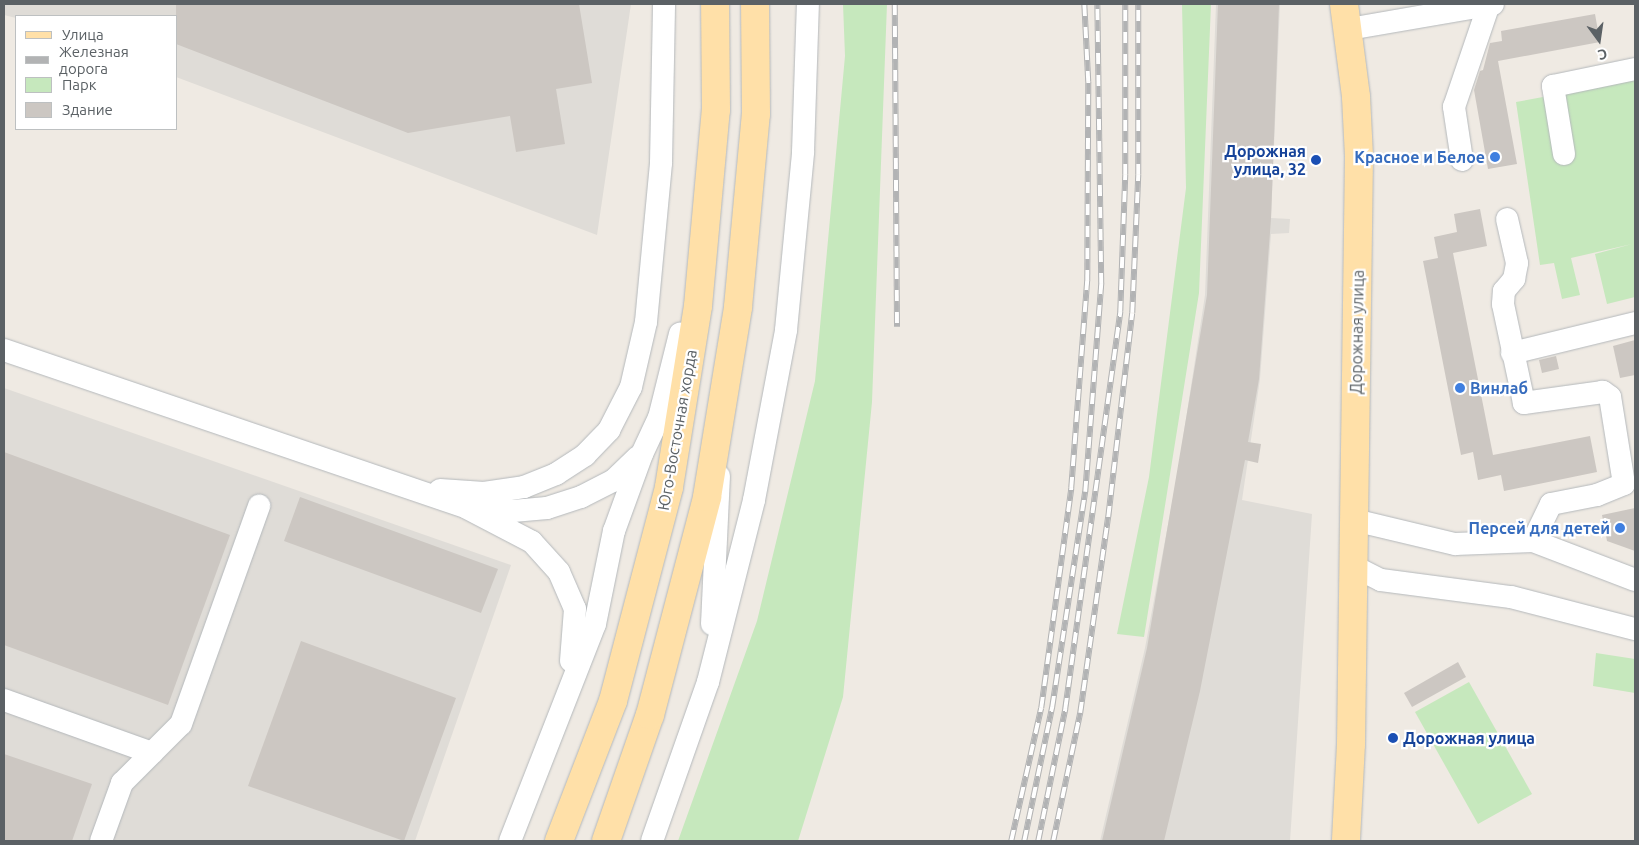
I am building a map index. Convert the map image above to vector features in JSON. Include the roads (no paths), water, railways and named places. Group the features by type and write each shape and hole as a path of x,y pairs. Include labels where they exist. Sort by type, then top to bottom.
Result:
{"main road":[{"name":"Юго-Восточная хорда","path":"560,841 613,702 669,487 698,306 716,110 715,4"},
{"path":"606,841 650,715 707,497 738,307 756,114 755,4"},
{"name":"Дорожная улица","path":"1346,841 1354,520 1359,156 1347,16"}],"street":[{"path":"395,483 484,493 524,487 556,474 585,455 609,430 631,387 646,322 661,163 664,4"},
{"path":"652,841 708,682 754,500 786,330 803,152 808,4"},
{"path":"1347,16 1491,4 1454,107 1462,160"},
{"path":"1564,154 1552,86 1635,69"},
{"path":"510,841 594,624 614,531 642,454 659,418 675,362 716,110"},
{"path":"1506,219 1518,263 1514,280 1504,291 1503,304 1524,403 1603,392 1610,397 1624,484 1597,495 1551,504 1533,541"},
{"path":"1512,353 1635,323"},
{"path":"4,350 467,508 532,542 559,572 575,609 575,644 559,713"},
{"path":"708,682 718,541 720,419"},
{"path":"467,508 513,511 547,508 581,497 613,481 642,454"},
{"path":"101,841 122,782 181,724 259,506"},
{"path":"1354,520 1455,544 1533,541 1635,580"},
{"path":"1353,566 1381,580 1511,596 1635,629"},
{"path":"4,700 152,753"}],"railway":[{"path":"895,4 897,327"},
{"path":"1011,841 1041,708 1071,488 1087,281 1088,82 1084,4"},
{"path":"1024,841 1052,707 1085,492 1101,284 1097,4"},
{"path":"1038,841 1065,709 1120,312 1125,175 1125,4"},
{"path":"1053,841 1080,713 1108,517 1132,313 1138,175 1138,4"}],"place":[{"name":"Красное и Белое","path":"1495,157"},
{"name":"Дорожная улица, 32","path":"1316,160"},
{"name":"Винлаб","path":"1460,388"},
{"name":"Персей для детей","path":"1620,528"},
{"name":"Дорожная улица","path":"1393,738"}]}
